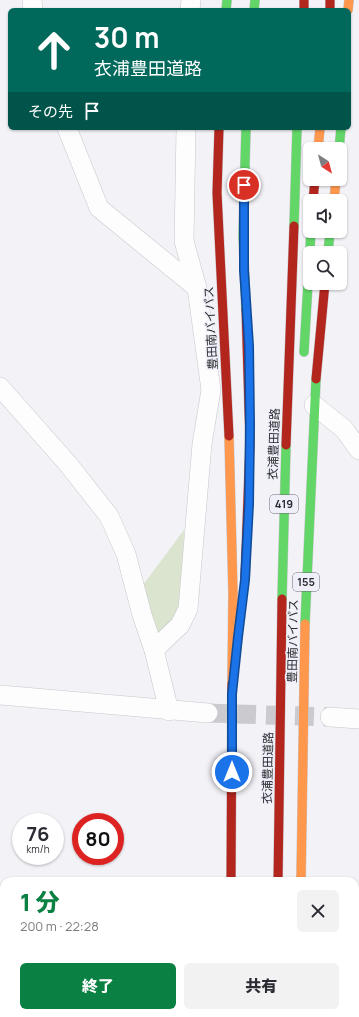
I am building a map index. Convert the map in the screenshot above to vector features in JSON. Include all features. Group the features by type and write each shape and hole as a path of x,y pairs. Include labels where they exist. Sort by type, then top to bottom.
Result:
{"highway":[{"name":"豊田南バイパス","path":"219,130 217,193 228,411 233,593 232,694"},
{"name":"衣浦豊田道路","path":"245,586 250,449 249,346 244,270 246,130"},
{"name":"衣浦豊田道路","path":"278,877 283,543 297,130"},
{"path":"319,142 320,130"},
{"path":"340,142 341,130"},
{"path":"302,361 308,238"},
{"name":"豊田南バイパス","path":"301,877 306,583 314,405 324,290"},
{"name":"419","path":"303,453 306,583"},
{"path":"231,877 232,694 242,605"}],"street":[{"path":"68,130 99,208 197,288"},
{"path":"154,650 180,625 188,609 202,444 211,390 197,288 184,241 186,130"},
{"path":"0,387 68,464 108,516 126,554 142,615 154,650 169,711"},
{"path":"314,405 344,429 359,450"},
{"path":"0,695 169,711 208,713"},
{"path":"330,717 359,719"}],"green space":[{"path":"184,530 182,603 175,620 162,634 154,630 143,585"}],"tunnel":[{"path":"208,713 330,717"}],"traffic: fast":[{"path":"226,8 227,0"},
{"path":"254,8 255,0"},
{"path":"246,130 243,235 246,309"},
{"path":"294,226 297,130"},
{"path":"340,142 341,130"},
{"path":"304,352 311,238"},
{"path":"329,238 329,246"},
{"path":"305,624 316,379"},
{"path":"282,599 286,445"}],"traffic: slow":[{"path":"348,8 349,0"},
{"path":"319,142 320,130"},
{"path":"335,186 335,194"},
{"path":"229,436 233,593 232,684"},
{"path":"301,877 305,624"}],"traffic: jam":[{"path":"304,0 304,8"},
{"path":"330,0 330,8"},
{"path":"219,130 217,193 229,436"},
{"path":"314,186 314,194"},
{"path":"286,445 294,226"},
{"path":"316,379 324,290"},
{"path":"245,578 250,443 246,309"},
{"path":"278,877 282,599"},
{"path":"231,877 232,684"}],"route":[{"path":"232,772 232,694 245,580 249,504 249,346 244,270 244,185"}]}
